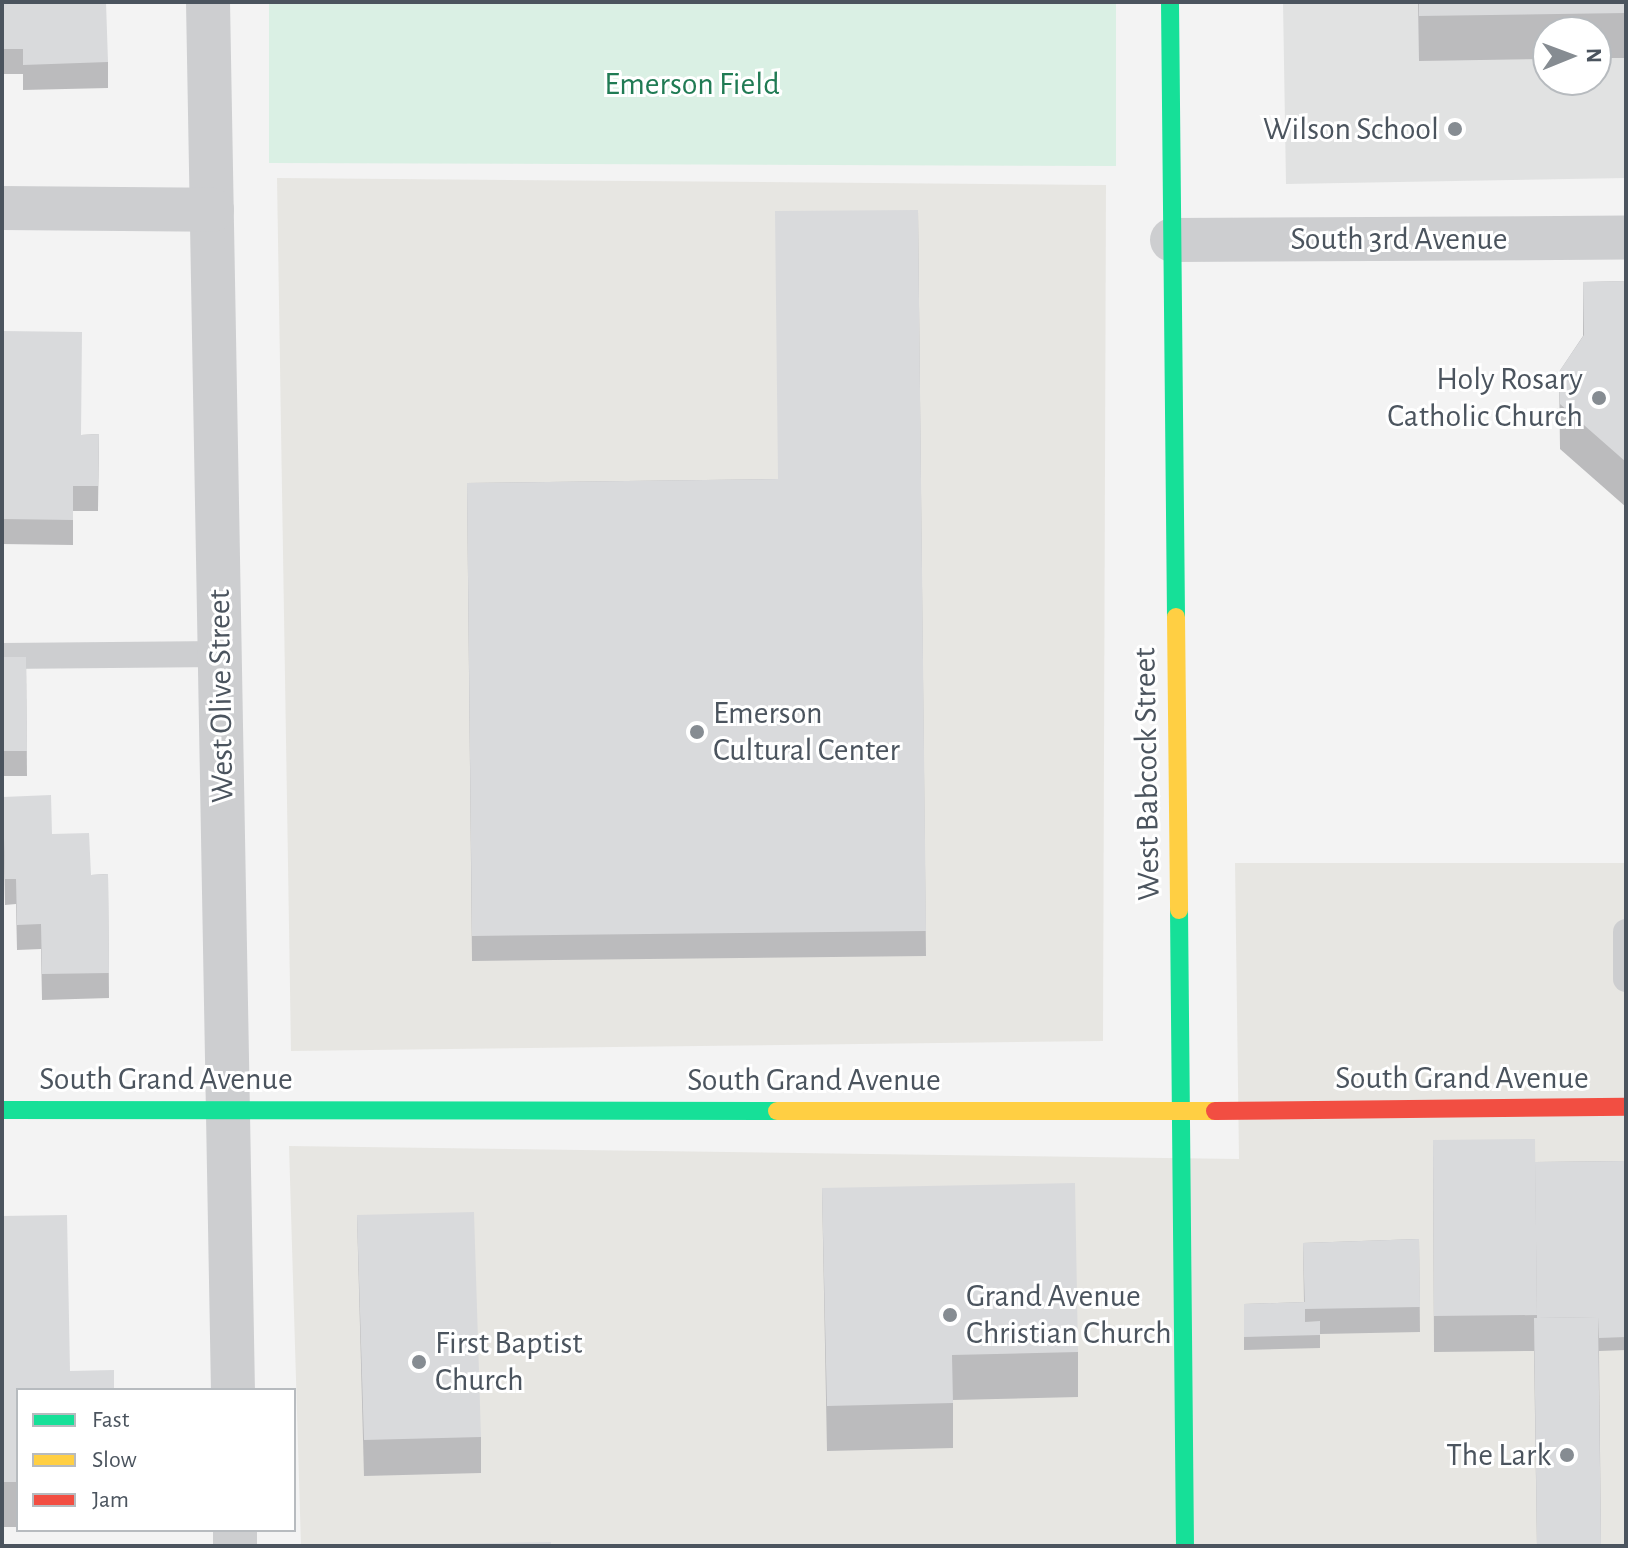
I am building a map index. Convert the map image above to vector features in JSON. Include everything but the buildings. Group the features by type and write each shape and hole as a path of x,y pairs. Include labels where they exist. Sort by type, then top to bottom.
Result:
{"street":[{"name":"West Olive Street","path":"208,2 233,1388"},
{"name":"West Babcock Street","path":"1170,2 1185,1546"},
{"path":"2,208 212,210"},
{"name":"South 3rd Avenue","path":"1172,240 1626,238"},
{"name":"South Grand Avenue","path":"2,1110 1181,1111 1626,1107"}],"lane":[{"path":"2,656 220,654"},
{"path":"1626,932 1626,979"}],"shaded area":[{"name":"Wilson School","path":"1283,2 1626,2 1626,178 1286,184"},
{"path":"277,178 1106,185 1103,1041 291,1051"},
{"path":"1626,718 1626,1546 301,1546 289,1146 1239,1159 1235,863 1624,863"}],"green space":[{"name":"Emerson Field","path":"269,2 1116,2 1116,166 269,163"}],"traffic: fast":[{"path":"1170,2 1176,617"},
{"path":"1179,910 1185,1546"},
{"path":"2,1110 777,1111"}],"traffic: slow":[{"path":"1176,617 1179,910"},
{"path":"777,1111 1215,1111"}],"traffic: jam":[{"path":"1215,1111 1626,1107"}],"place":[{"name":"Wilson School","path":"1455,129"},
{"name":"Holy Rosary Catholic Church","path":"1599,398"},
{"name":"Emerson Cultural Center","path":"697,732"},
{"name":"Grand Avenue Christian Church","path":"950,1315"},
{"name":"First Baptist Church","path":"419,1362"},
{"name":"The Lark","path":"1567,1455"}]}
